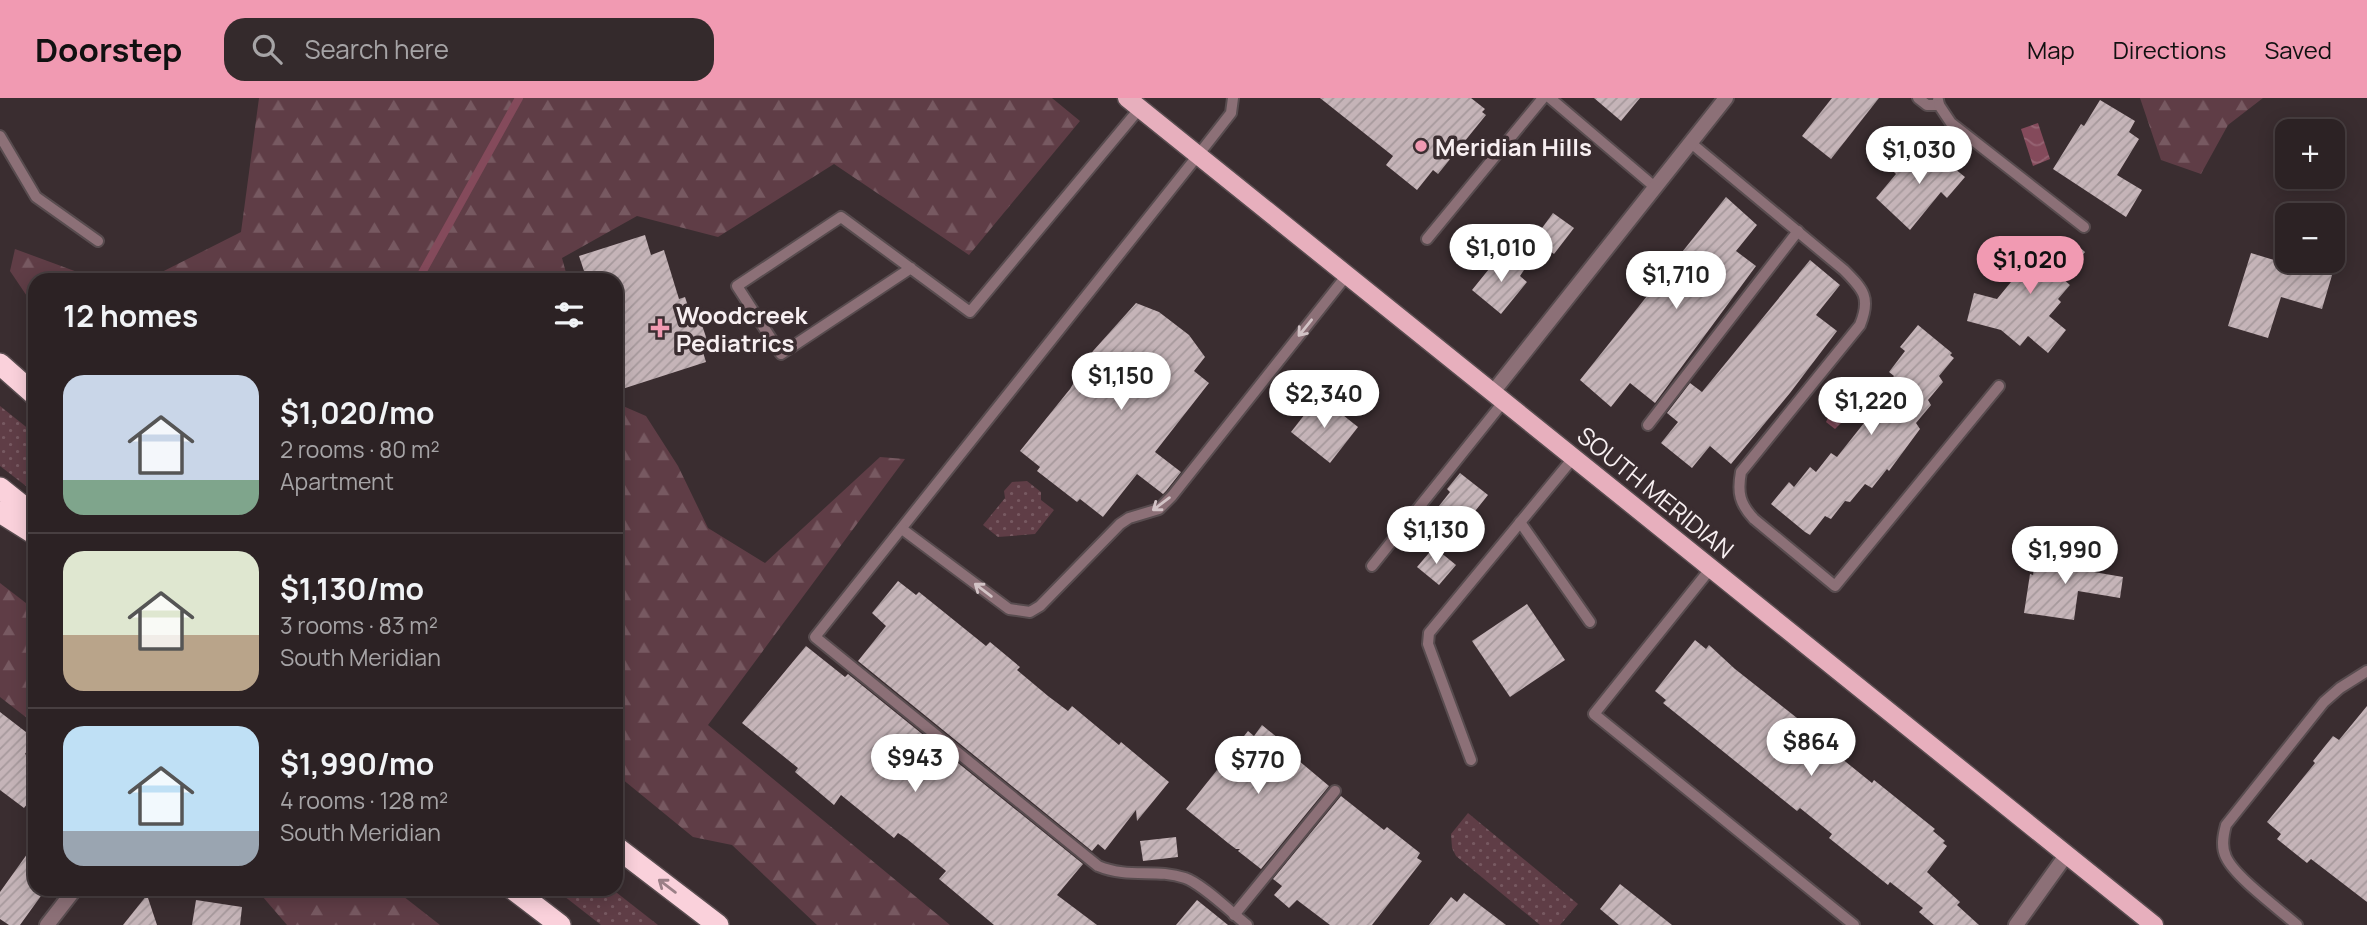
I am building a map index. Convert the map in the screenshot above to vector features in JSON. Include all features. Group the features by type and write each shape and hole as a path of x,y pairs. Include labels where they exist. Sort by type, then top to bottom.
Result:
{"highway":[{"path":"0,364 28,389"},
{"path":"0,488 28,510"},
{"path":"0,512 28,530"},
{"path":"623,852 718,925"},
{"path":"522,896 560,925"}],"main road":[{"name":"SOUTH MERIDIAN","path":"1134,103 2154,925"}],"street":[{"path":"1498,396 1726,98"},
{"path":"2016,925 2067,854"},
{"path":"47,925 70,896"}],"lane":[{"path":"1233,98 1231,113 816,637 1098,866 1116,873 1167,874 1189,878 1247,925"},
{"path":"1427,239 1543,98"},
{"path":"1550,98 1656,188"},
{"path":"1918,98 1927,105 1939,102 1951,122 2084,227"},
{"path":"911,268 781,354 737,286 841,217 911,268 970,312 1134,103"},
{"path":"0,136 36,197 98,241"},
{"path":"1691,143 1857,282 1866,298 1867,310 1851,339 1741,472 1739,497 1745,509 1835,586 1999,386"},
{"path":"1648,425 1798,232"},
{"path":"902,529 1009,610 1030,612 1040,606 1120,524 1129,517 1159,509 1172,496 1348,275"},
{"path":"1372,566 1498,396"},
{"path":"1471,760 1428,643 1429,633 1574,457"},
{"path":"1520,522 1590,622"},
{"path":"1711,568 1594,714 1854,925"},
{"path":"2297,925 2234,868 2225,856 2222,840 2226,825 2324,702 2367,671"},
{"path":"1234,915 1335,791"}],"green space":[{"path":"259,98 1052,98 1080,121 969,255 834,164 718,237 637,216 562,258 566,273 160,273 241,232"},
{"path":"2140,98 2263,98 2228,125 2201,174 2161,160"},
{"path":"15,249 80,273 28,273 28,298 10,271"},
{"path":"0,406 28,428 28,488 0,466"},
{"path":"623,406 646,416 678,466 708,528 765,563 880,457 905,459 708,725 950,925 817,925 732,845 693,837 623,780"},
{"path":"1027,481 1041,492 1041,500 1054,510 1035,534 998,537 983,525 1005,498 1004,491 1012,482"},
{"path":"0,583 28,605 28,719 0,697"},
{"path":"1468,813 1578,904 1560,925 1540,925 1456,856 1452,848 1451,834"},
{"path":"262,896 403,896 440,925 287,925"},
{"path":"564,896 621,896 658,925 601,925"}],"water":[{"path":"2038,123 2050,159 2033,166 2021,129"},
{"path":"1849,387 1863,401 1835,429 1826,422 1835,403"}],"building":[{"name":"Meridian Hills","path":"1320,98 1471,98 1485,109 1482,112 1486,115 1438,174 1433,170 1417,190 1386,165 1393,156"},
{"path":"1594,98 1640,98 1621,121"},
{"path":"1832,98 1879,98 1831,159 1802,136"},
{"path":"2100,100 2135,121 2129,132 2139,139 2117,175 2142,190 2126,217 2053,169 2081,124 2084,126"},
{"path":"1929,148 1965,177 1947,198 1941,192 1910,230 1876,198 1913,151"},
{"path":"1726,197 1757,225 1736,251 1756,266 1655,403 1630,383 1611,407 1580,380"},
{"path":"1553,213 1574,228 1554,254 1534,239"},
{"name":"Woodcreek Pediatrics","path":"645,235 651,255 664,250 679,299 685,297 689,309 696,307 709,346 702,349 706,362 623,389 623,273 585,273 579,256"},
{"path":"2036,237 2048,264 2070,239 2085,252 2063,279 2070,285 2049,316 2066,330 2048,353 2028,336 2020,346 2001,330 1967,321 1974,293 1997,299 2020,271 2010,249"},
{"path":"2251,253 2275,260 2275,273 2333,273 2322,309 2281,297 2268,338 2228,326"},
{"path":"1509,257 1524,270 1520,276 1527,282 1501,314 1472,290 1497,259 1503,264"},
{"path":"1810,260 1840,285 1816,315 1837,331 1731,464 1710,446 1692,468 1661,443 1678,422 1667,413 1690,383 1702,392"},
{"path":"1136,303 1159,312 1189,335 1205,357 1194,371 1209,383 1155,452 1181,472 1166,491 1163,494 1137,474 1103,517 1080,499 1077,502 1037,471 1040,467 1020,451 1070,389 1093,351"},
{"path":"1918,325 1952,353 1950,355 1954,358 1939,376 1943,382 1928,400 1931,405 1916,423 1920,429 1889,471 1887,469 1872,488 1865,484 1850,502 1845,501 1831,519 1825,516 1810,535 1771,504 1789,482 1794,487 1810,467 1816,472 1831,453 1837,457 1883,399 1879,395 1894,376 1889,372 1905,351 1900,347"},
{"path":"1319,396 1358,427 1330,463 1291,432"},
{"path":"1460,473 1488,495 1460,530 1435,511"},
{"path":"1434,547 1456,565 1439,585 1417,567"},
{"path":"2037,552 2083,559 2082,570 2123,577 2120,598 2078,591 2074,620 2024,613 2030,574 2033,575"},
{"path":"898,581 916,595 919,592 986,646 990,642 1020,667 1017,670 1048,696 1068,711 1072,706 1169,782 1137,821 1136,810 1105,850 1098,844 1092,851 858,661 886,626 872,613"},
{"path":"1527,604 1565,660 1510,697 1472,641"},
{"path":"1695,640 1706,649 1709,645 1735,669 1844,755 1841,758 1872,783 1874,780 1935,829 1933,831 1947,846 1927,872 1960,902 1957,905 1979,925 1934,925 1919,912 1923,908 1890,882 1888,885 1829,838 1832,834 1800,808 1797,811 1663,703 1666,700 1655,691"},
{"path":"806,646 845,677 848,674 1083,864 1057,895 1097,925 994,925 939,879 946,871 907,839 898,833 894,838 841,795 834,805 795,772 798,768 742,723"},
{"path":"2367,706 2367,902 2311,859 2307,863 2277,839 2281,834 2267,822 2315,763 2313,761 2333,736 2339,740"},
{"path":"0,712 28,734 28,750 25,754 28,756 28,803 24,808 0,790"},
{"path":"1262,725 1294,751 1292,755 1329,786 1261,869 1238,851 1240,849 1236,849 1186,809 1248,731 1254,736"},
{"path":"1341,796 1384,830 1387,827 1420,853 1417,858 1422,861 1372,925 1330,925 1297,900 1289,908 1274,895 1282,886 1273,879"},
{"path":"1176,837 1178,857 1143,861 1140,841"},
{"path":"28,853 28,896 41,896 20,925 9,925 0,919 0,892"},
{"path":"1620,884 1672,925 1619,925 1600,909"},
{"path":"1464,893 1506,925 1429,925 1451,897 1457,902"},
{"path":"146,896 147,896 157,925 123,925"},
{"path":"196,900 242,907 240,925 192,925"},
{"path":"1197,900 1228,925 1176,925"}],"waterway":[{"path":"422,273 519,98"},
{"path":"19,501 28,497"}],"place":[{"name":"Meridian Hills","path":"1421,146"},
{"name":"Woodcreek Pediatrics","path":"660,328"}]}
